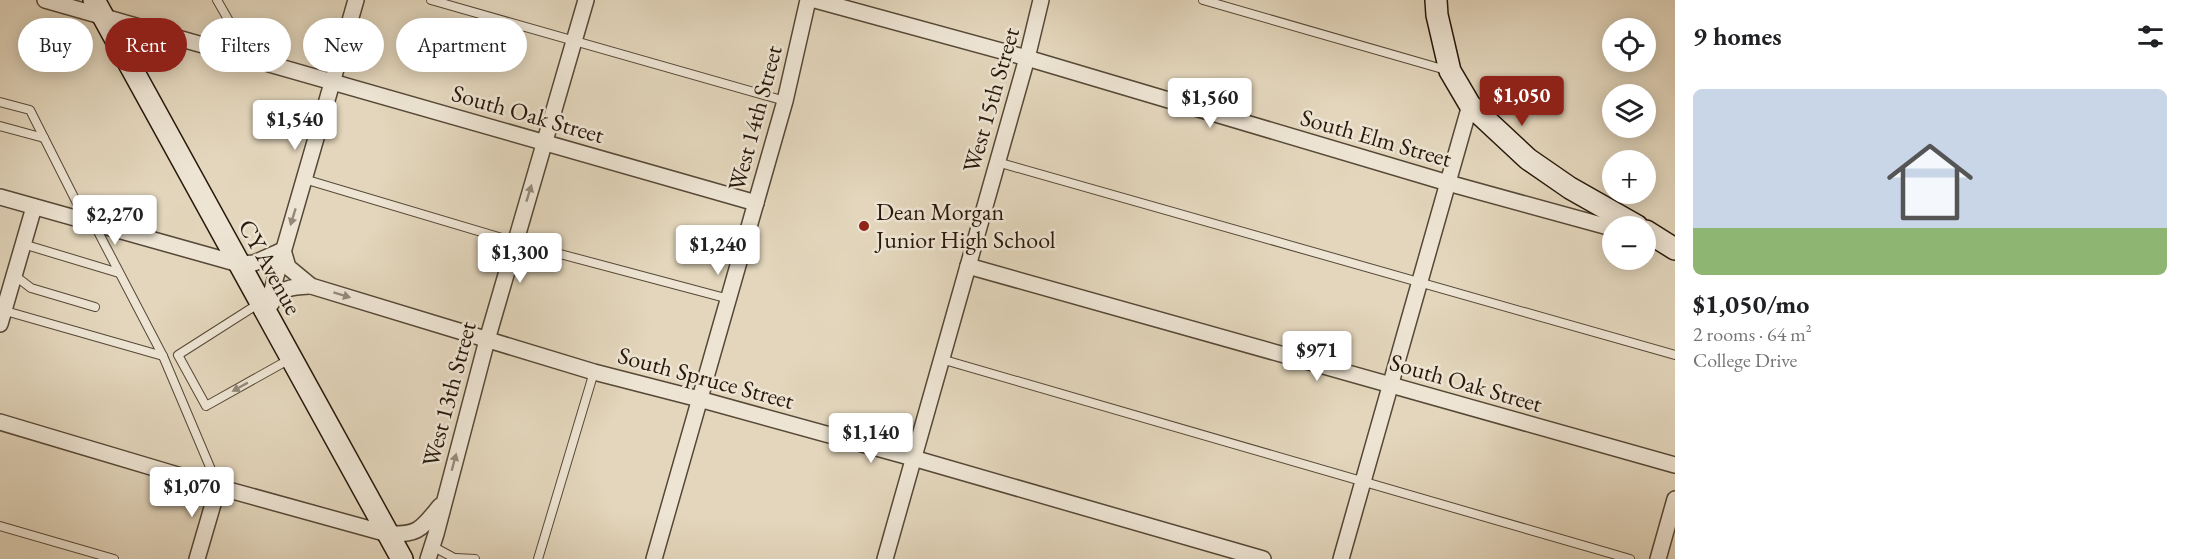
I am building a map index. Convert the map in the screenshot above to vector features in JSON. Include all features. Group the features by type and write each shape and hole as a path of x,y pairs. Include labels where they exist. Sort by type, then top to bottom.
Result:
{"main road":[{"path":"1436,0 1437,15 1450,71 1470,105 1528,159 1570,188 1619,216"},
{"name":"CY Avenue","path":"99,8 402,559"},
{"path":"1656,237 1671,246"}],"street":[{"name":"South Oak Street","path":"45,0 99,8 199,42"},
{"path":"263,307 283,250 356,0"},
{"name":"West 13th Street","path":"430,552 487,340 586,0"},
{"name":"West 14th Street","path":"654,559 785,101 808,0"},
{"name":"South Elm Street","path":"815,0 1027,58 1448,183 1602,225"},
{"name":"West 15th Street","path":"885,559 1027,58 1041,0"},
{"name":"South Oak Street","path":"291,71 756,203"},
{"path":"1341,559 1470,105"},
{"path":"0,197 239,264 254,263 283,250"},
{"path":"1,314 34,207"},
{"path":"1656,241 1671,246"},
{"name":"South Spruce Street","path":"283,250 288,267 311,286"},
{"name":"South Oak Street","path":"968,266 1675,465"},
{"name":"South Spruce Street","path":"263,307 277,293 294,287 311,286 594,372 913,458 1263,559"},
{"path":"0,422 218,487 388,534 410,534 424,526 443,503"},
{"path":"197,559 218,487"},
{"path":"1658,559 1675,499"}],"lane":[{"path":"218,0 228,18"},
{"path":"431,0 785,101"},
{"path":"1203,0 1450,71"},
{"path":"0,102 30,110 163,356 218,487"},
{"path":"0,126 44,138"},
{"path":"997,162 1675,355"},
{"path":"304,179 515,242 729,299"},
{"path":"23,244 119,273"},
{"path":"14,275 31,288 94,307"},
{"path":"263,307 178,355 206,406 292,358"},
{"path":"1,314 163,356"},
{"path":"941,359 1630,559"},
{"path":"538,559 594,372"},
{"path":"0,526 114,559"},
{"path":"430,552 456,558 475,559"}],"place":[{"name":"Dean Morgan Junior High School","path":"864,226"}]}
